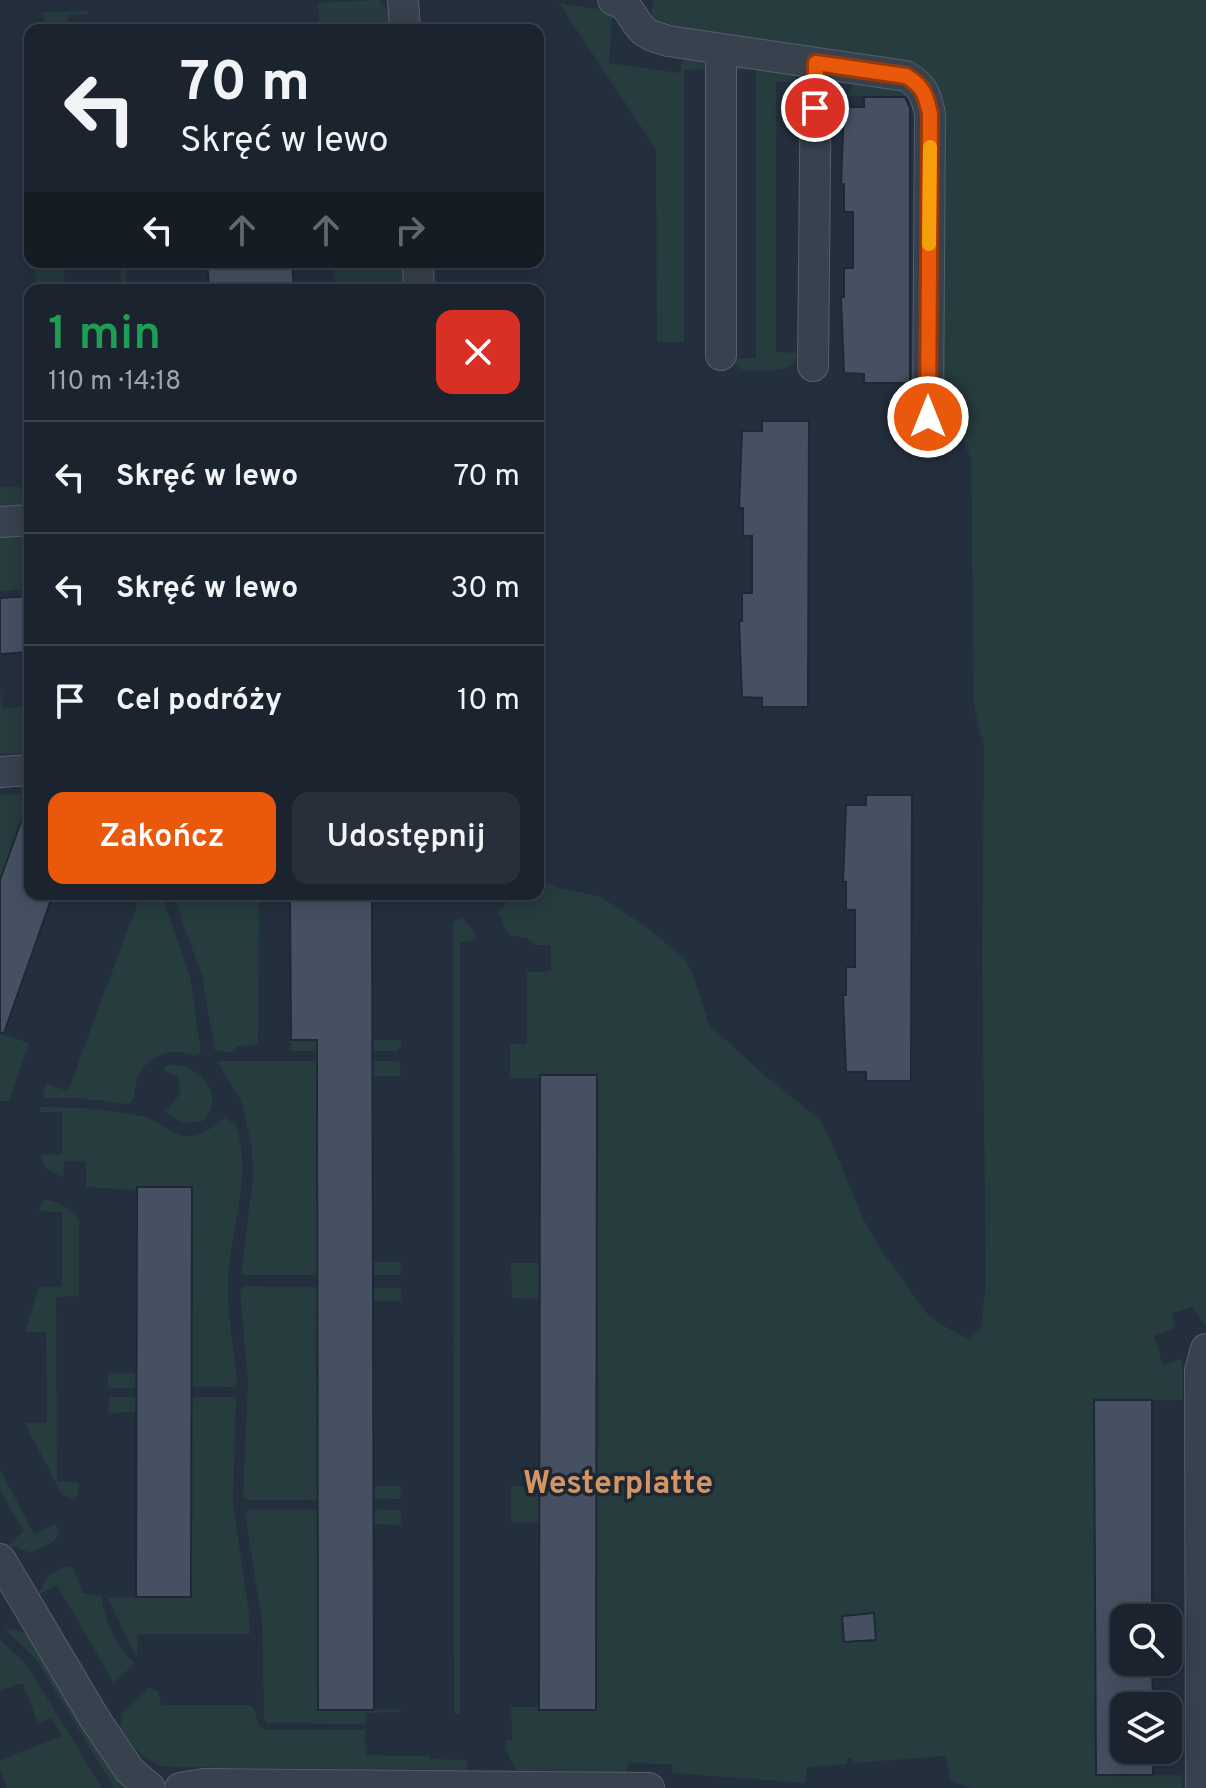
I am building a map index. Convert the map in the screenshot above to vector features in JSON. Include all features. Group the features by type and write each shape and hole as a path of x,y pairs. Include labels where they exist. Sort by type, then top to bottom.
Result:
{"street":[{"path":"403,0 405,24"},
{"path":"613,0 629,8 641,29 649,35 668,41 906,76 918,83 925,93 930,114 928,417"},
{"path":"721,49 721,355"},
{"path":"813,366 816,63"},
{"path":"0,522 24,520"},
{"path":"0,772 24,770"},
{"path":"1201,1788 1200,1371 1206,1349"},
{"path":"0,1559 95,1719 130,1771 150,1788"},
{"path":"180,1788 204,1784 649,1788"}],"green space":[{"path":"378,0 390,13 391,24 320,24 318,3"},
{"path":"653,0 1206,0 1206,1326 1192,1307 1172,1313 1175,1328 1154,1335 1163,1365 1182,1359 1182,1400 1094,1401 1096,1775 1181,1775 1182,1788 973,1788 951,1781 945,1756 853,1763 853,1758 847,1758 847,1764 807,1767 805,1783 672,1773 672,1764 628,1763 627,1772 517,1770 508,1755 505,1741 512,1740 511,1707 539,1707 540,1522 511,1523 511,1486 596,1485 595,1299 512,1298 511,1263 596,1263 596,1075 510,1078 510,1044 527,1044 527,972 551,971 551,945 536,945 526,938 509,935 497,912 509,900 544,900 544,881 601,897 645,926 685,959 709,1025 820,1120 861,1215 879,1247 928,1315 969,1339 981,1329 986,1281 982,958 984,748 974,705 971,460 962,435 942,435 943,110 940,94 930,76 912,62 650,21"},
{"path":"559,3 623,13 618,18 612,18 609,63 680,73 684,51 698,57 705,65 706,69 684,70 684,342 657,342 656,149"},
{"path":"89,11 89,14 68,15 68,24 44,24 43,12"},
{"path":"737,64 791,71 799,82 776,82 776,352 799,353 792,365 780,370 745,371 733,359 756,358 756,70 733,70"},
{"path":"854,83 903,84 910,97 847,96"},
{"path":"35,268 64,268 65,284 36,284"},
{"path":"120,268 126,268 127,284 122,284"},
{"path":"333,268 406,268 408,284 335,284"},
{"path":"18,486 24,490 24,507 0,511 0,487"},
{"path":"24,533 24,589 0,591 0,535"},
{"path":"0,688 3,708 24,706 24,753 0,754"},
{"path":"24,793 24,846 13,843 0,880 0,795"},
{"path":"139,900 163,900 190,976 201,1053 195,1056 172,1052 152,1059 139,1075 134,1098 128,1104 78,1098 43,1098 46,1084 68,1091"},
{"path":"175,900 259,900 258,1045 238,1046 231,1052 215,1051 202,976"},
{"path":"462,917 476,935 470,941 460,942 460,1714 454,1713 453,922"},
{"path":"0,1034 29,1043 9,1101 0,1101"},
{"path":"291,1040 401,1040 401,1046 397,1051 291,1051"},
{"path":"399,1061 401,1076 317,1076 317,1262 401,1262 400,1275 241,1275 253,1177 252,1147 241,1101 218,1063"},
{"path":"167,1065 189,1068 206,1082 213,1101 203,1121 182,1123 165,1112 181,1093 178,1077 163,1070"},
{"path":"40,1107 90,1109 141,1116 185,1136 202,1133 225,1118 235,1124 240,1143 242,1182 228,1282 237,1380 235,1387 108,1388 108,1373 192,1374 192,1187 137,1187 137,1190 86,1187 86,1162 64,1161 63,1178 45,1167 40,1155 62,1154 62,1112 40,1112"},
{"path":"44,1200 63,1206 79,1220 79,1296 56,1297 57,1482 79,1482 78,1495 72,1499 62,1495 25,1423 47,1422 46,1332 25,1332 39,1287 62,1286 62,1212 39,1211"},
{"path":"243,1286 401,1288 401,1301 317,1300 317,1486 401,1486 400,1499 248,1500 243,1497 248,1380 240,1292"},
{"path":"110,1397 236,1399 233,1504 250,1634 138,1634 137,1656 134,1652 108,1598 191,1596 192,1411 108,1413"},
{"path":"0,1469 34,1534 55,1524 59,1533 54,1541 31,1553 9,1545 24,1531 0,1491"},
{"path":"249,1509 401,1510 401,1525 317,1523 318,1710 402,1709 400,1712 366,1713 365,1724 266,1723 262,1622 245,1513"},
{"path":"67,1566 74,1569 82,1593 101,1596 112,1633 135,1663 114,1683 57,1585 39,1594 47,1576"},
{"path":"4,1628 26,1633 122,1788 114,1788 36,1659"},
{"path":"0,1639 27,1665 102,1788 7,1788 0,1760 62,1736 52,1718 38,1723 23,1683 0,1691"},
{"path":"149,1688 158,1691 161,1705 249,1705 254,1708 258,1724 265,1730 365,1730 366,1755 468,1760 466,1770 158,1765 134,1747 120,1728 123,1713"}],"building":[{"path":"864,97 905,97 910,108 910,383 864,383 864,374 844,373 841,297 844,297 844,268 853,268 853,212 844,212 844,184 841,184 844,107 864,107"},
{"path":"207,268 292,268 294,284 209,284"},
{"path":"762,421 809,421 808,707 762,707 762,698 742,697 739,621 742,621 742,593 752,593 752,536 743,536 743,508 739,508 742,431 762,431"},
{"path":"24,596 24,652 0,654 0,598"},
{"path":"866,795 912,795 911,1081 866,1081 866,1072 846,1072 843,995 846,995 846,967 855,967 855,910 846,910 846,882 843,882 846,805 866,805"},
{"path":"24,813 24,900 51,900 4,1033 0,1033 0,880"},
{"path":"290,900 372,900 374,1710 318,1710 317,1040 291,1040"},
{"path":"540,1075 597,1075 596,1710 539,1710"},
{"path":"137,1187 192,1187 191,1597 136,1597"},
{"path":"1094,1400 1152,1400 1152,1604 1110,1604 1110,1676 1152,1676 1153,1692 1110,1692 1110,1764 1153,1764 1153,1775 1096,1775"},
{"path":"874,1613 876,1640 844,1642 842,1616"}],"slow traffic":[{"path":"929,244 930,147"}],"district":[{"name":"Westerplatte","path":"618,1482"}],"route":[{"path":"815,108 816,63 906,76 918,83 925,93 930,114 928,417"}]}
